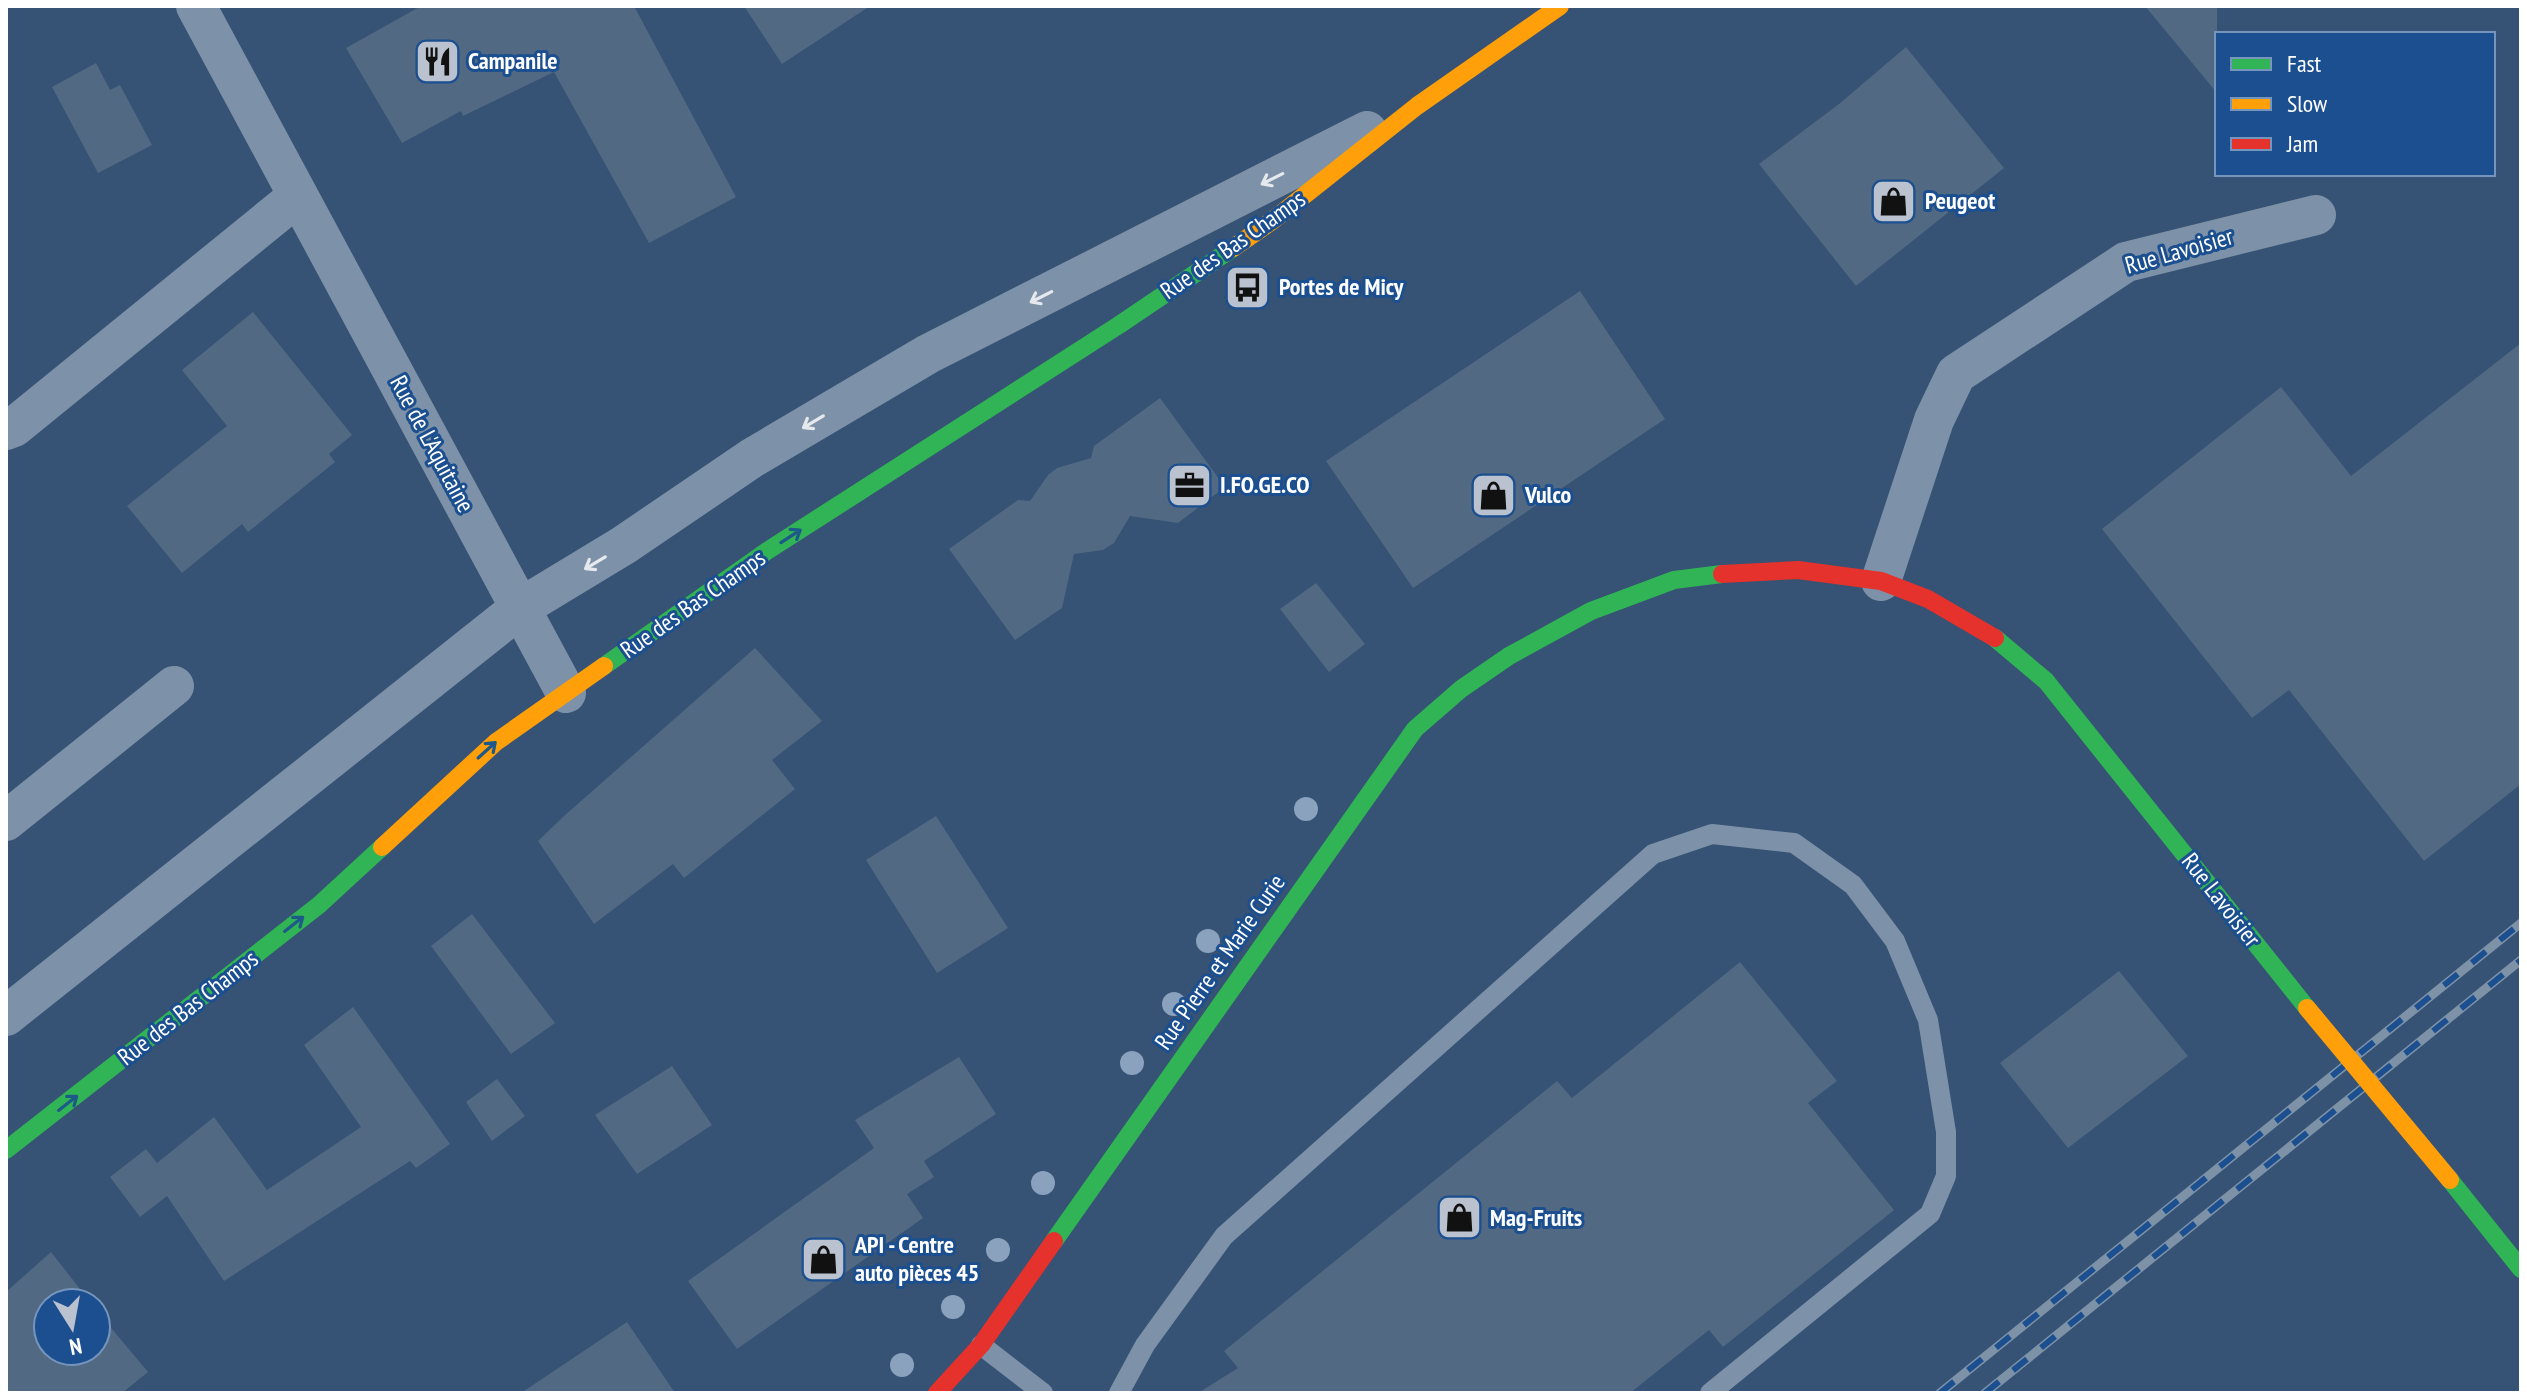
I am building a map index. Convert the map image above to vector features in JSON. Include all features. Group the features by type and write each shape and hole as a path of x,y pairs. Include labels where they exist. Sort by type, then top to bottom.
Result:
{"street":[{"name":"Rue des Bas Champs","path":"6,1150 319,905 496,742 767,551 1119,325 1272,221 1417,106 1560,6"},
{"name":"Rue de L'Aquitaine","path":"208,11 298,196 566,693"},
{"name":"Rue des Bas Champs","path":"6,1016 520,608 624,545 752,458 928,354 1417,106"},
{"path":"6,430 14,427 298,196"},
{"name":"Rue Lavoisier","path":"1881,581 1934,420 1956,374 2126,262 2316,215"},
{"name":"Rue Lavoisier","path":"1591,611 1674,580 1735,572 1798,570 1881,581 1928,599 1991,635 2046,681 2307,1008 2521,1269"},
{"name":"Rue Pierre et Marie Curie","path":"937,1393 981,1345 1415,729 1461,689 1509,656 1591,611"},
{"path":"6,821 174,686"}],"lane":[{"path":"1119,1393 1145,1345 1224,1236 1653,854 1712,834 1794,843 1853,885 1895,941 1928,1020 1946,1132 1946,1176 1930,1214 1710,1393"},
{"path":"981,1345 1043,1393"}],"building":[{"path":"421,6 634,6 736,197 649,243 554,72 463,116 461,111 402,143 346,48"},
{"path":"744,6 870,6 782,64"},
{"path":"2145,6 2217,6 2215,91"},
{"path":"1906,47 2004,168 1856,286 1759,164 1839,104"},
{"path":"96,63 110,90 120,85 152,145 98,173 52,87"},
{"path":"1580,291 1665,419 1413,588 1326,461"},
{"path":"253,312 352,435 329,454 335,462 248,532 242,524 182,573 127,506 227,426 182,370"},
{"path":"2521,343 2521,784 2424,861 2289,690 2252,718 2102,529 2281,387 2351,476"},
{"path":"1160,398 1225,487 1178,523 1130,516 1114,543 1103,550 1074,554 1062,608 1015,640 949,549 1018,500 1030,501 1048,475 1057,468 1091,458 1094,446"},
{"path":"1316,583 1365,644 1329,672 1280,609"},
{"path":"755,648 822,721 772,760 795,789 684,878 673,864 594,924 538,841"},
{"path":"936,816 1008,928 937,973 866,860"},
{"path":"472,914 555,1023 511,1054 431,946"},
{"path":"1740,962 1837,1081 1808,1103 1894,1210 1723,1347 1709,1330 1630,1393 1198,1393 1238,1368 1224,1351 1557,1081 1572,1098"},
{"path":"2119,971 2188,1056 2068,1148 2000,1063"},
{"path":"353,1007 450,1144 416,1168 410,1161 224,1281 167,1196 140,1217 110,1177 146,1149 157,1163 214,1117 267,1190 361,1127 304,1045"},
{"path":"959,1057 996,1114 924,1161 934,1177 907,1194 923,1218 737,1349 688,1281 874,1148 855,1120"},
{"path":"672,1066 712,1125 637,1174 595,1115"},
{"path":"497,1079 525,1116 492,1141 466,1102"},
{"path":"51,1252 78,1287 32,1287 32,1367 112,1367 112,1329 148,1372 122,1393 6,1393 6,1292"},
{"path":"627,1322 675,1393 521,1393"}],"railway":[{"path":"1940,1393 2521,923"},
{"path":"1985,1393 2521,960"}],"traffic: fast":[{"path":"604,666 767,551 1119,325 1233,248"},
{"path":"1054,1241 1415,729 1461,689 1509,656 1591,611 1674,580 1722,574"},
{"path":"1995,638 2046,681 2307,1008"},
{"path":"6,1150 319,905 382,847"},
{"path":"2450,1180 2521,1269"}],"traffic: slow":[{"path":"1233,248 1272,221 1417,106 1560,6"},
{"path":"382,847 496,742 604,666"},
{"path":"2307,1008 2450,1180"}],"traffic: jam":[{"path":"1722,574 1798,570 1881,581 1928,599 1995,638"},
{"path":"937,1393 981,1345 1054,1241"}],"place":[{"name":"Campanile","path":"437,61"},
{"name":"Peugeot","path":"1894,201"},
{"name":"Portes de Micy","path":"1248,287"},
{"name":"I.FO.GE.CO","path":"1189,485"},
{"name":"Vulco","path":"1494,495"},
{"name":"Mag-Fruits","path":"1459,1218"},
{"name":"API - Centre auto pièces 45","path":"824,1259"}]}
